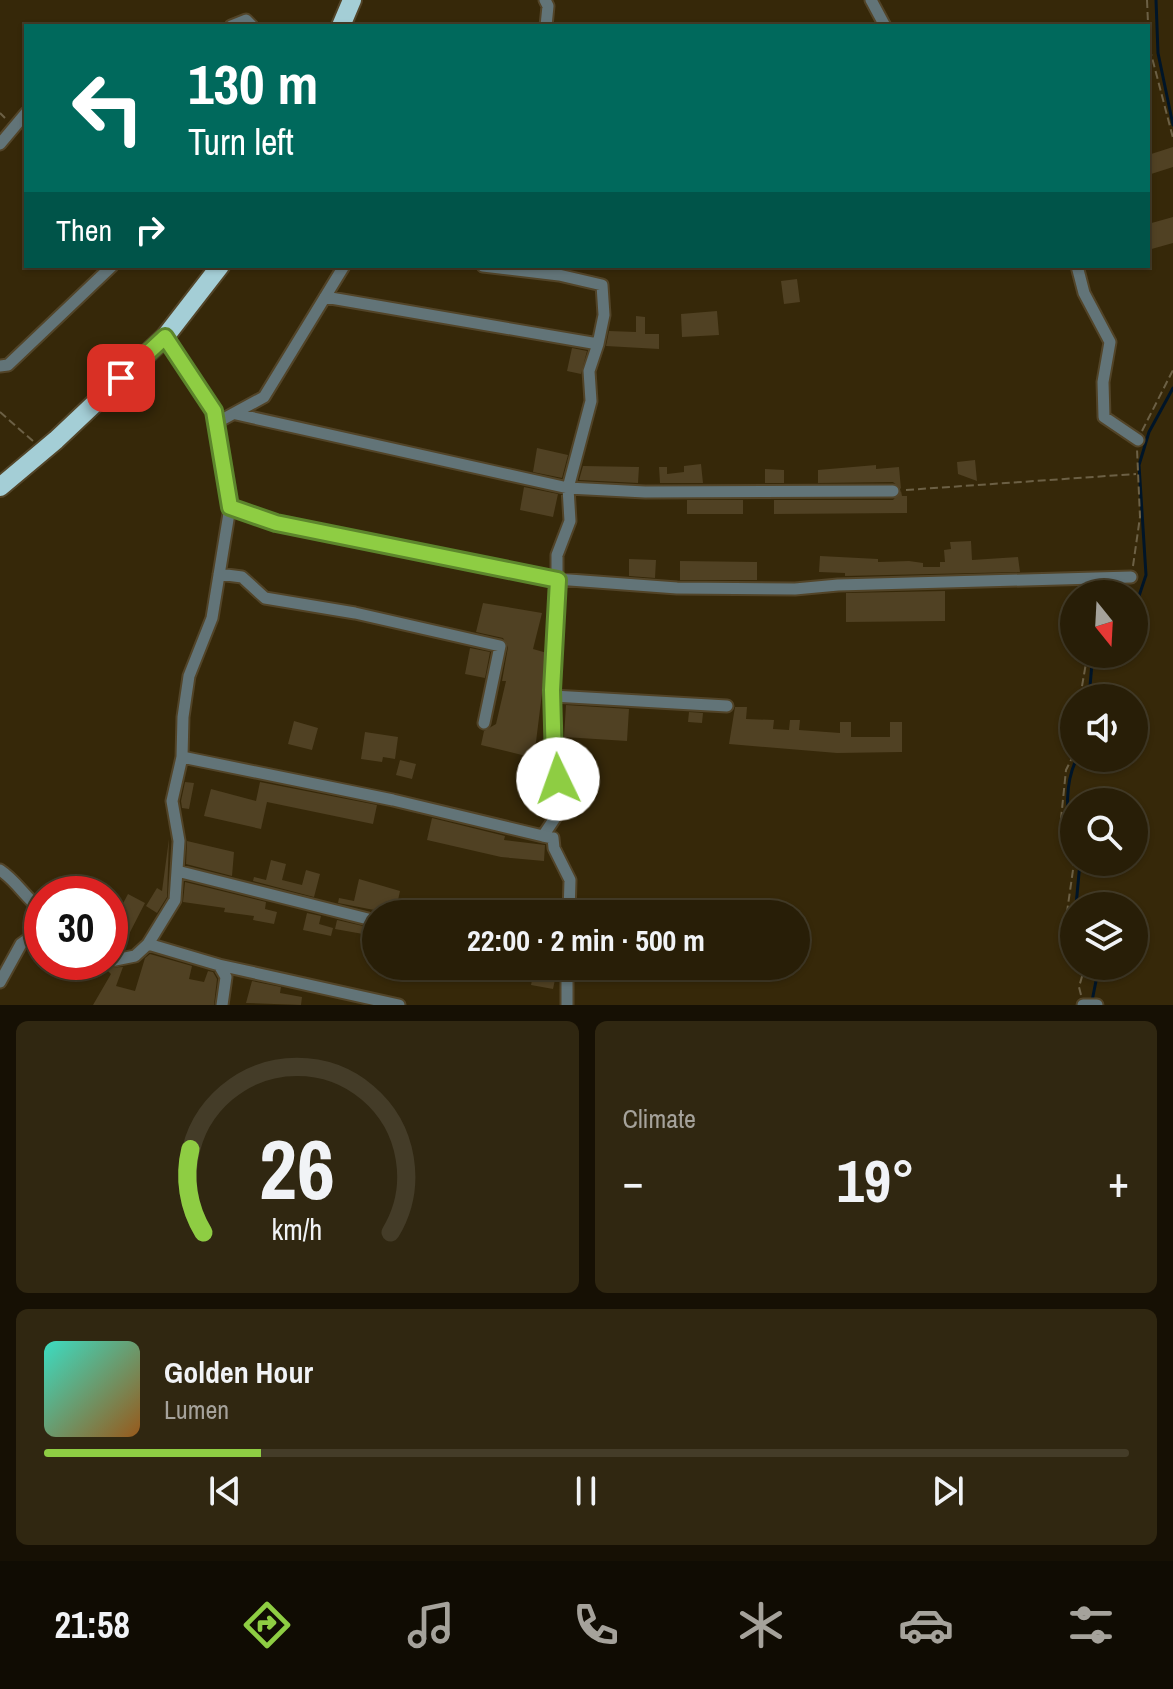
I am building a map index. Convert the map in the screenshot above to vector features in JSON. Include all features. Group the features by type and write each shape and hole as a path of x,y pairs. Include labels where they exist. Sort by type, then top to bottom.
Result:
{"highway":[{"path":"342,24 352,0"},
{"path":"0,487 45,450 165,337 218,268"}],"street":[{"path":"545,0 548,6 546,24"},
{"path":"871,0 884,24"},
{"path":"0,144 24,115"},
{"path":"0,366 8,365 110,268"},
{"path":"216,423 264,397 343,268"},
{"path":"500,268 559,275 602,285 604,315 589,371 591,401 568,488 570,521 557,555 554,761 561,809 543,836"},
{"path":"1078,268 1084,293 1110,342 1103,382 1104,417 1138,440"},
{"path":"325,297 598,344"},
{"path":"128,957 135,956 148,944 175,900 179,841 172,801 182,757 183,717 189,676 212,618 230,507 214,411 165,337"},
{"path":"236,414 568,488 645,492 893,491"},
{"path":"230,507 276,523 558,580 677,588 795,589 838,585 1131,577"},
{"path":"219,574 242,577 265,598 355,613 500,646 484,723"},
{"path":"553,696 727,706"},
{"path":"182,757 393,800 553,838 554,848 568,873 569,900"},
{"path":"0,870 18,885 24,895"},
{"path":"177,871 362,917"},
{"path":"0,982 24,942"},
{"path":"148,944 219,965 399,1005"},
{"path":"219,965 226,977 222,1005"},
{"path":"567,980 567,1005"}],"path":[{"path":"1147,0 1148,24"},
{"path":"1150,50 1173,138"},
{"path":"1131,577 1140,517 1136,474 1138,440 1173,370"},
{"path":"0,412 45,450"},
{"path":"893,491 1136,474"},
{"path":"1066,772 1061,819 1074,863 1070,892"},
{"path":"1081,980 1079,987 1090,1004"}],"building":[{"path":"1173,147 1173,167 1150,174 1150,154"},
{"path":"1173,217 1173,243 1150,249 1150,223"},
{"path":"797,279 800,302 784,304 781,281"},
{"path":"717,311 719,335 682,337 681,314"},
{"path":"636,316 645,317 645,334 659,334 659,349 606,346 609,331 636,332"},
{"path":"572,348 587,351 581,374 567,371"},
{"path":"537,448 568,455 562,478 533,472"},
{"path":"975,460 977,481 958,474 957,462"},
{"path":"701,464 703,483 660,483 659,467 667,467 667,474 684,472 684,466"},
{"path":"876,465 876,469 899,467 901,489 893,482 818,483 818,470"},
{"path":"583,466 639,467 638,483 579,480"},
{"path":"765,469 784,470 784,483 765,483"},
{"path":"524,487 558,494 553,517 520,510"},
{"path":"901,491 902,496 907,496 907,513 774,514 774,500 893,500"},
{"path":"687,500 743,500 743,514 687,514"},
{"path":"971,541 972,560 1018,557 1020,572 845,576 845,573 819,572 820,556 878,559 878,562 909,561 923,563 923,567 940,567 940,562 945,562 944,550 951,549 950,542"},
{"path":"629,559 656,560 655,578 629,576"},
{"path":"680,561 757,562 757,580 680,580"},
{"path":"945,591 945,621 846,622 846,593"},
{"path":"483,603 542,613 533,649 547,653 534,758 481,745 484,731 496,724 506,681 502,681 508,647 503,638 476,632"},
{"path":"470,648 490,652 485,678 465,674"},
{"path":"566,705 629,709 627,741 564,737"},
{"path":"735,707 747,707 746,719 774,720 773,729 789,730 790,720 800,720 799,730 840,733 840,722 851,722 851,737 890,737 890,722 902,722 902,752 837,753 729,744"},
{"path":"689,712 703,713 702,723 688,722"},
{"path":"294,721 318,728 312,750 288,744"},
{"path":"365,732 398,737 395,759 383,757 382,762 361,759"},
{"path":"400,760 416,764 412,779 396,775"},
{"path":"185,782 194,783 189,809 182,808"},
{"path":"260,782 377,805 373,824 267,802 261,829 204,816 211,789 256,801"},
{"path":"432,818 505,836 504,840 545,845 544,861 501,857 427,840"},
{"path":"169,839 167,897 157,913 146,906 157,888 162,891"},
{"path":"187,841 234,852 232,876 186,864"},
{"path":"271,860 286,864 282,880 302,885 306,870 320,874 314,897 253,881 254,877 266,880"},
{"path":"359,879 400,891 398,900 362,900 362,908 338,903 339,898 354,901"},
{"path":"185,882 266,902 265,909 277,912 274,924 253,920 254,916 224,912 225,908 183,902"},
{"path":"128,894 145,903 128,936"},
{"path":"307,913 321,916 319,924 333,928 331,936 303,930"},
{"path":"337,920 362,926 362,934 335,929"},
{"path":"150,954 192,966 189,979 204,982 208,971 213,972 217,979 214,1005 93,1005 108,980 118,980 116,986 135,991 145,958"},
{"path":"532,980 555,980 553,989 531,985"},
{"path":"252,981 281,987 280,993 302,997 301,1005 246,1003"}],"waterway":[{"path":"1156,0 1158,53 1173,125"},
{"path":"1144,580 1139,465 1149,432 1173,388"},
{"path":"1090,684 1092,668"},
{"path":"1069,788 1072,772"},
{"path":"1077,892 1079,876"},
{"path":"1092,1001 1096,980"}],"route":[{"path":"121,378 165,337 214,411 230,507 276,523 364,538 558,580 552,690 556,742 554,761 558,779"}]}
